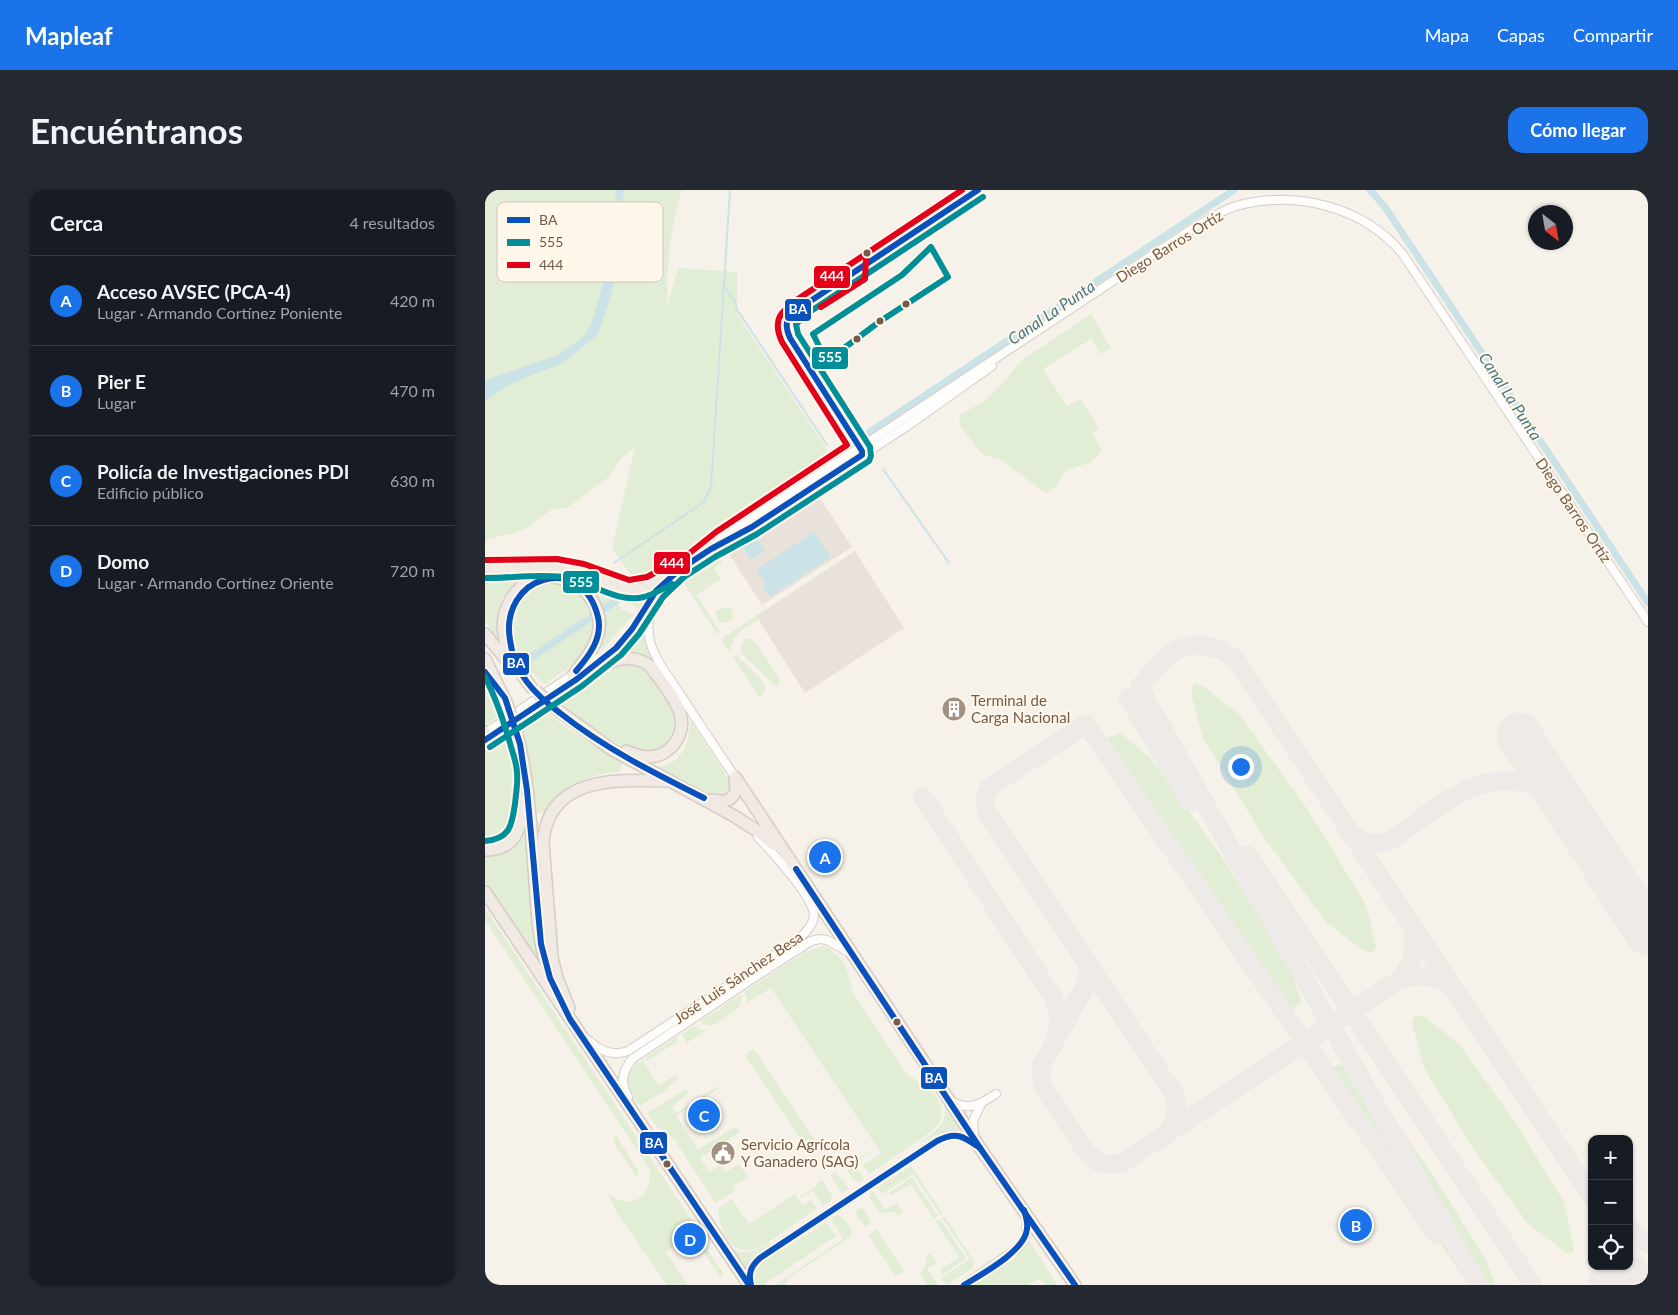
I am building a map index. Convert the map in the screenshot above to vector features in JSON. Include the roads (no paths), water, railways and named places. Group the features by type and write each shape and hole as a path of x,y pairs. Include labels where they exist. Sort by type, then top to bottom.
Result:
{"highway":[{"path":"485,569 567,569 627,589 637,590 652,585 679,570"},
{"path":"533,689 510,653 503,631 505,611 515,593 526,584 538,579 562,578 574,583 584,590 596,607 599,619 596,643 573,674"},
{"path":"485,634 507,662 533,689 592,737 745,822 770,841 796,869"},
{"path":"560,690 612,661 631,658 641,660 651,667 675,702 680,714 682,724 679,736 672,747 656,756 639,756 592,737"},
{"path":"485,659 505,698 517,735 526,774 541,944 545,964 553,985 570,1019"},
{"path":"485,672 505,698"},
{"path":"485,850 497,849 506,845 517,833 521,823 526,774"},
{"path":"704,798 724,802 731,799 737,791 735,777"},
{"path":"735,777 977,1144 1075,1285"},
{"path":"580,1033 561,988 552,956 543,842 547,824 560,804 570,794 584,787 617,780 670,781"},
{"path":"485,892 750,1285"}],"street":[{"path":"861,452 790,338 785,326 787,319 803,306 979,190"},
{"name":"Diego Barros Ortíz","path":"485,740 599,663 616,648 632,629 656,591 679,570 711,549 751,527 1004,352 1195,227 1229,209 1259,200 1296,199 1347,212 1379,231 1402,253 1648,622"},
{"path":"666,581 654,602 648,627 650,643 667,675 735,777"},
{"name":"Diego Barros Ortíz","path":"485,733 603,654 641,613"},
{"name":"José Luis Sánchez Besa","path":"580,1033 603,1051 618,1054 628,1050 797,941 811,925 813,910 802,891 785,868 745,822"},
{"name":"José Luis Sánchez Besa","path":"641,1123 624,1089 622,1079 628,1065 638,1054 811,941 827,940 853,955"},
{"path":"949,1100 965,1106 974,1106 996,1094"},
{"path":"977,1144 973,1121 978,1107 983,1102"},
{"path":"750,1285 749,1276 751,1268 760,1258 937,1141 948,1135 957,1134 977,1144"},
{"path":"964,1285 1013,1252 1021,1244 1027,1230 1027,1219 1024,1210"}],"water":[{"path":"616,190 624,190 622,202 615,202"},
{"path":"604,282 614,282 610,300 595,337 563,363 514,382 485,401 485,382 558,355 583,337 590,327"},
{"path":"814,532 831,557 770,597 763,587 766,585 756,570"},
{"path":"756,537 765,551 751,560 742,546"}],"waterway":[{"path":"614,563 704,502 711,487 730,190"},
{"name":"Canal La Punta","path":"867,434 1234,190"},
{"name":"Canal La Punta","path":"1370,190 1385,207 1648,603"},
{"path":"724,286 736,303 736,308 827,445"},
{"name":"Canal La Punta","path":"523,663 843,450"},
{"path":"883,469 949,563"}],"place":[{"name":"Terminal de Carga Nacional","path":"954,709"},
{"name":"Acceso AVSEC (PCA-4)","path":"825,857"},
{"name":"Policía de Investigaciones PDI","path":"704,1115"},
{"name":"Servicio Agrícola Y Ganadero (SAG)","path":"723,1153"},
{"name":"Pier E","path":"1356,1225"},
{"name":"Domo","path":"690,1239"}]}
